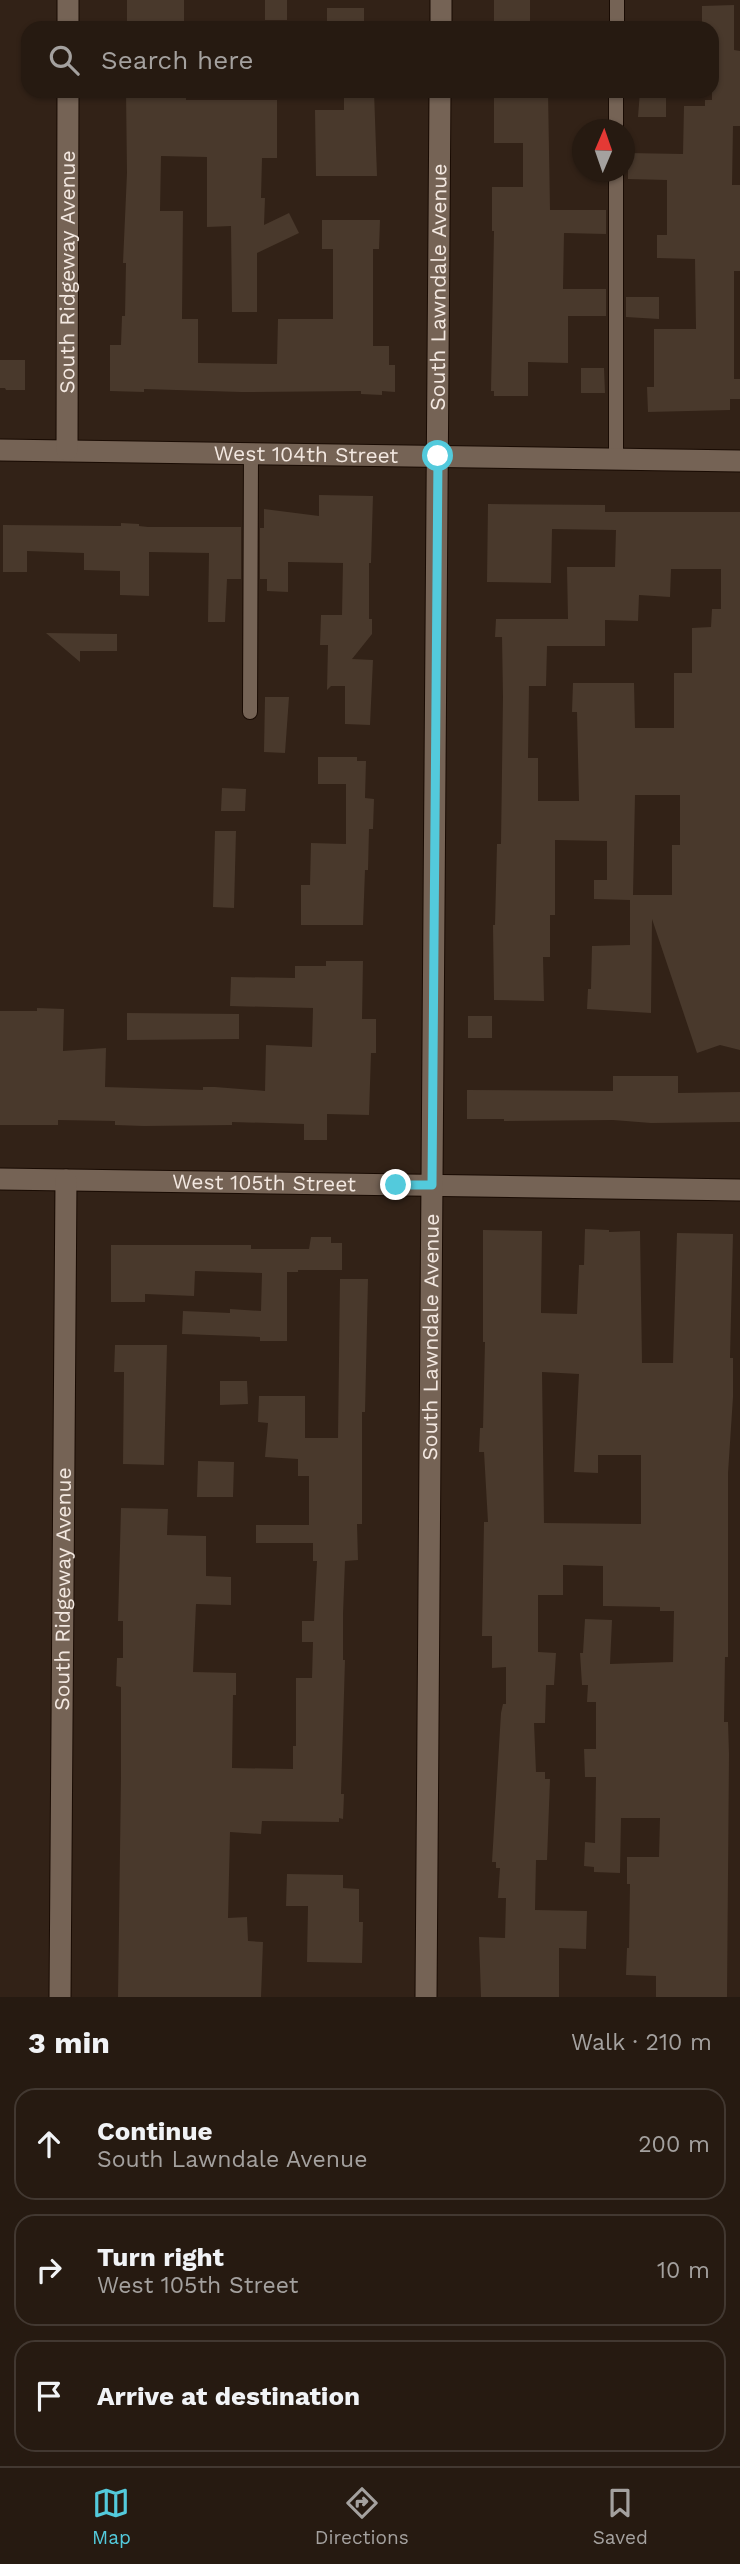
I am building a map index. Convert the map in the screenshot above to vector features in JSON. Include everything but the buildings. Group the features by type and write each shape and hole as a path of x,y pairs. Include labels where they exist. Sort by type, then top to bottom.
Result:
{"street":[{"path":"68,0 68,21"},
{"path":"441,0 441,21"},
{"name":"South Ridgeway Avenue","path":"67,450 68,98"},
{"name":"South Lawndale Avenue","path":"426,1997 440,98"},
{"name":"West 104th Street","path":"0,450 740,461"},
{"name":"West 105th Street","path":"0,1179 740,1189"},
{"name":"South Ridgeway Avenue","path":"60,1997 66,1180"}],"lane":[{"path":"617,0 617,21"},
{"path":"616,98 616,119"},
{"path":"616,182 616,459"},
{"path":"250,712 251,453"}],"route":[{"path":"396,1185 432,1185 438,456"}]}
